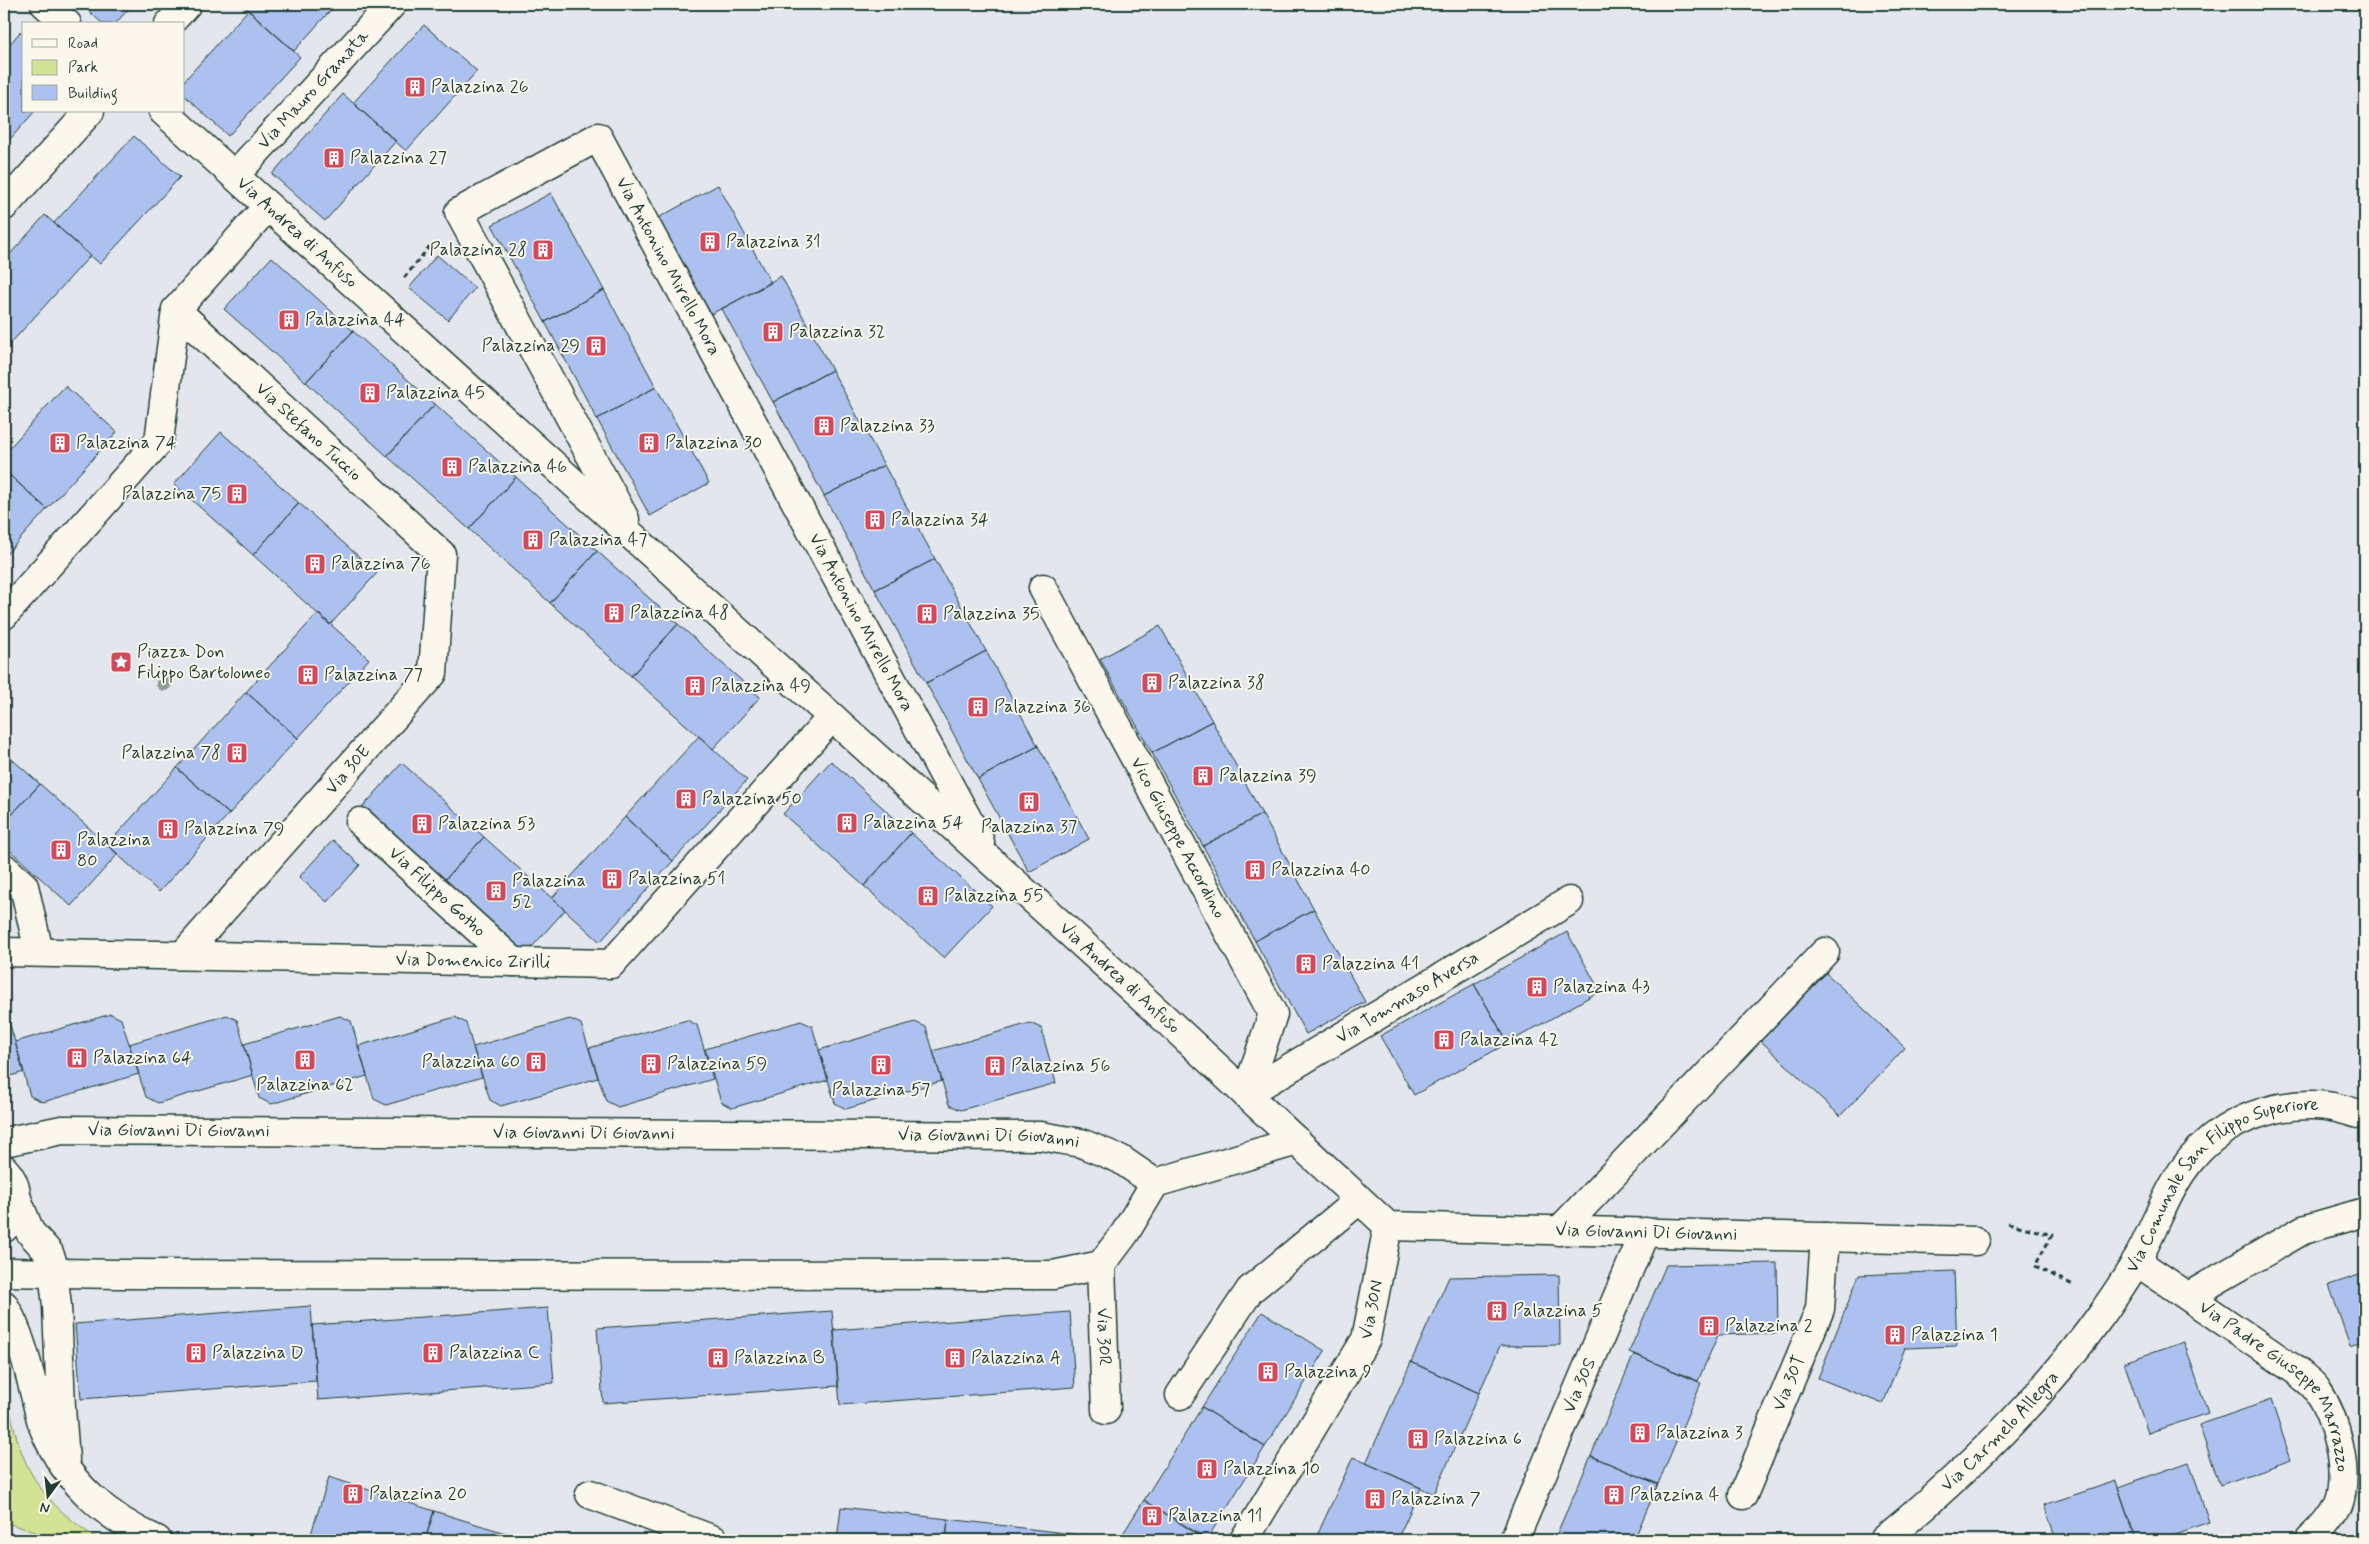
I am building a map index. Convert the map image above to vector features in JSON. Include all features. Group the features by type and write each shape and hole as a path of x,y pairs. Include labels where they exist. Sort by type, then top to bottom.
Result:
{"street":[{"path":"45,4 65,22"},
{"path":"171,22 188,4"},
{"name":"Via Mauro Granata","path":"235,176 392,4"},
{"path":"4,206 89,112"},
{"name":"Via Andrea di Anfuso","path":"165,112 990,860 1297,1142"},
{"name":"Via Antonino Mirello Mora","path":"636,538 459,212 598,137 990,860"},
{"path":"4,615 159,441 176,310 268,206"},
{"name":"Via Stefano Tuccio","path":"176,310 441,554"},
{"name":"Via 30E","path":"184,955 433,673 441,554"},
{"name":"Vico Giuseppe Accordino","path":"1043,588 1273,1014 1246,1094"},
{"name":"Via Domenico Zirilli","path":"4,952 611,964 832,717"},
{"name":"Via Filippo Gotho","path":"360,822 514,962"},
{"path":"4,868 24,886 39,952"},
{"name":"Via Tommaso Aversa","path":"1246,1094 1569,901"},
{"path":"1559,1230 1825,952"},
{"name":"Via Comunale San Filippo Superiore","path":"2104,1311 2136,1261 2180,1172 2199,1149 2224,1130 2257,1114 2306,1105 2341,1109 2365,1116"},
{"name":"Via Giovanni Di Giovanni","path":"4,1142 62,1130 1041,1136 1081,1143 1120,1158 1155,1183"},
{"path":"4,1272 54,1274 1053,1275 1101,1265 1126,1233 1155,1183 1297,1142 1388,1226"},
{"path":"4,1169 16,1187 17,1199 15,1212 4,1228"},
{"path":"17,1199 30,1232 49,1253 54,1274 66,1470"},
{"path":"1180,1395 1250,1290 1360,1200"},
{"path":"2189,1296 2303,1230 2365,1212"},
{"name":"Via Giovanni Di Giovanni","path":"1388,1226 1975,1241"},
{"name":"Via 30N","path":"1244,1540 1366,1339 1388,1226"},
{"name":"Via 30S","path":"1514,1540 1645,1232"},
{"name":"Via 30T","path":"1743,1495 1820,1310 1825,1237"},
{"name":"Via Padre Giuseppe Marrazzo","path":"2136,1261 2298,1372 2316,1389 2329,1410 2342,1458 2343,1479 2338,1504 2324,1526 2310,1540"},
{"name":"Via 30R","path":"1101,1265 1106,1410"},
{"path":"4,1305 19,1333 45,1431 66,1470 80,1488 100,1506 157,1540"},
{"name":"Via Carmelo Allegra","path":"1884,1540 1918,1512 1978,1456 2067,1360 2104,1311"},
{"path":"590,1494 714,1540"}],"path":[{"path":"380,308 430,246 474,240"},
{"path":"1975,1241 2006,1222 2052,1235 2034,1266 2072,1284 2104,1311"}],"green space":[{"path":"4,1360 9,1403 15,1432 29,1470 50,1500 80,1527 99,1540 59,1540 4,1522"}],"building":[{"path":"81,4 133,4 117,22 101,22"},
{"path":"242,4 336,4 294,51"},
{"path":"248,10 300,57 228,136 185,96 185,80"},
{"name":"Palazzina 26","path":"424,25 477,71 406,151 353,103"},
{"path":"20,32 22,34 22,112 34,112 4,146 4,51"},
{"name":"Palazzina 27","path":"343,94 396,141 325,221 272,174"},
{"path":"134,136 180,177 100,264 54,223"},
{"name":"Palazzina 31","path":"718,185 771,283 711,314 658,218"},
{"name":"Palazzina 28","path":"551,193 604,290 545,322 492,225"},
{"path":"45,215 90,256 10,344 4,339 4,261"},
{"path":"437,255 475,288 448,320 409,288"},
{"name":"Palazzina 44","path":"272,257 353,331 306,382 224,309"},
{"name":"Palazzina 32","path":"781,276 832,370 773,402 722,309"},
{"name":"Palazzina 29","path":"604,290 656,387 597,419 545,322"},
{"name":"Palazzina 45","path":"353,331 435,404 387,456 306,382"},
{"name":"Palazzina 33","path":"832,370 884,465 824,496 773,402"},
{"name":"Palazzina 74","path":"65,386 117,432 47,509 4,470 4,454"},
{"name":"Palazzina 30","path":"656,387 709,483 650,516 597,419"},
{"name":"Palazzina 46","path":"435,404 516,477 469,529 387,456"},
{"name":"Palazzina 75","path":"221,432 299,503 253,555 174,484"},
{"name":"Palazzina 34","path":"884,465 935,559 875,590 824,496"},
{"path":"4,470 47,509 4,557"},
{"name":"Palazzina 47","path":"516,477 597,551 550,603 469,529"},
{"name":"Palazzina 76","path":"299,503 377,573 330,625 253,555"},
{"name":"Palazzina 48","path":"597,551 678,624 631,676 550,603"},
{"name":"Palazzina 35","path":"935,559 986,651 926,683 875,590"},
{"name":"Palazzina 77","path":"318,613 369,659 298,738 246,692"},
{"name":"Palazzina 49","path":"678,624 760,697 713,749 631,676"},
{"name":"Palazzina 38","path":"1160,626 1212,721 1152,753 1100,659"},
{"name":"Palazzina 36","path":"986,651 1038,746 978,779 926,683"},
{"name":"Palazzina 78","path":"246,692 298,738 229,814 177,768"},
{"name":"Palazzina 39","path":"1212,721 1262,814 1203,846 1152,753"},
{"name":"Palazzina 50","path":"699,736 747,780 673,861 625,817"},
{"name":"Palazzina 37","path":"1038,746 1089,839 1029,872 978,779"},
{"path":"4,752 40,784 4,823"},
{"name":"Palazzina 54","path":"831,761 911,833 864,886 783,814"},
{"name":"Palazzina 53","path":"402,763 484,837 441,884 359,811"},
{"name":"Palazzina 79","path":"177,768 229,814 159,892 107,845"},
{"name":"Palazzina 80","path":"40,784 118,854 71,906 4,845 4,823"},
{"name":"Palazzina 40","path":"1262,814 1314,909 1255,941 1203,846"},
{"name":"Palazzina 51","path":"625,817 673,861 600,942 552,898"},
{"name":"Palazzina 55","path":"911,833 992,906 944,958 864,886"},
{"name":"Palazzina 52","path":"484,837 565,910 523,957 441,884"},
{"path":"333,840 360,865 327,902 299,877"},
{"name":"Palazzina 41","path":"1314,909 1365,1002 1306,1034 1255,941"},
{"name":"Palazzina 43","path":"1567,932 1600,991 1508,1043 1474,984"},
{"path":"1826,973 1905,1048 1840,1116 1761,1041"},
{"name":"Palazzina 42","path":"1474,984 1508,1043 1414,1095 1380,1036"},
{"name":"Palazzina 64","path":"111,1014 121,1019 139,1074 43,1102 30,1096 15,1042"},
{"path":"227,1015 237,1020 253,1075 158,1103 146,1097 129,1044"},
{"path":"4,1016 8,1018 24,1072 4,1078"},
{"name":"Palazzina 62","path":"340,1016 351,1021 367,1076 271,1104 259,1098 244,1044"},
{"path":"455,1017 466,1023 482,1077 386,1105 374,1099 358,1046"},
{"name":"Palazzina 60","path":"570,1019 581,1024 598,1078 501,1106 490,1100 473,1047"},
{"name":"Palazzina 59","path":"687,1020 697,1025 713,1079 618,1107 606,1101 589,1048"},
{"path":"801,1021 812,1026 828,1080 732,1108 721,1102 705,1049"},
{"name":"Palazzina 57","path":"915,1022 926,1027 942,1081 846,1109 835,1103 819,1050"},
{"name":"Palazzina 56","path":"1030,1023 1041,1028 1056,1083 961,1110 949,1105 933,1051"},
{"name":"Palazzina 2","path":"1777,1263 1778,1333 1718,1335 1698,1381 1629,1352 1666,1265"},
{"name":"Palazzina 1","path":"1954,1271 1957,1346 1905,1348 1883,1404 1818,1378 1859,1275"},
{"path":"2365,1273 2365,1340 2350,1346 2329,1285"},
{"name":"Palazzina 5","path":"1559,1275 1560,1345 1500,1346 1479,1393 1411,1362 1449,1277"},
{"name":"Palazzina D","path":"311,1306 316,1381 81,1399 75,1324"},
{"name":"Palazzina C","path":"548,1308 554,1383 318,1400 312,1325"},
{"name":"Palazzina B","path":"832,1311 838,1386 603,1403 597,1328"},
{"name":"Palazzina A","path":"1070,1312 1075,1387 840,1405 834,1330"},
{"name":"Palazzina 9","path":"1262,1312 1325,1351 1265,1447 1202,1407"},
{"path":"2184,1342 2208,1413 2148,1433 2124,1362"},
{"name":"Palazzina 3","path":"1634,1354 1701,1383 1658,1484 1591,1456"},
{"name":"Palazzina 6","path":"1411,1362 1479,1393 1434,1494 1366,1463"},
{"path":"2271,1400 2291,1460 2220,1485 2199,1425"},
{"name":"Palazzina 10","path":"1202,1407 1265,1447 1207,1539 1144,1500"},
{"name":"Palazzina 4","path":"1591,1456 1658,1484 1634,1540 1554,1540"},
{"name":"Palazzina 7","path":"1353,1457 1421,1488 1397,1540 1315,1540"},
{"path":"2189,1462 2209,1522 2157,1540 2136,1540 2118,1487"},
{"name":"Palazzina 20","path":"329,1477 434,1511 425,1540 309,1540"},
{"path":"2116,1481 2136,1540 2056,1540 2044,1505"},
{"name":"Palazzina 11","path":"1144,1500 1206,1540 1119,1540"},
{"path":"841,1507 948,1519 946,1540 837,1540"},
{"path":"434,1511 528,1540 425,1540"},
{"path":"948,1519 1056,1532 1055,1540 946,1540"},
{"path":"1056,1532 1119,1540 1055,1540"}],"place":[{"name":"Palazzina 26","path":"415,87"},
{"name":"Palazzina 27","path":"334,158"},
{"name":"Palazzina 31","path":"710,242"},
{"name":"Palazzina 28","path":"543,250"},
{"name":"Palazzina 44","path":"289,320"},
{"name":"Palazzina 32","path":"773,332"},
{"name":"Palazzina 29","path":"596,346"},
{"name":"Palazzina 45","path":"370,393"},
{"name":"Palazzina 33","path":"824,426"},
{"name":"Palazzina 74","path":"60,443"},
{"name":"Palazzina 30","path":"649,443"},
{"name":"Palazzina 46","path":"452,467"},
{"name":"Palazzina 75","path":"237,494"},
{"name":"Palazzina 34","path":"875,520"},
{"name":"Palazzina 47","path":"533,540"},
{"name":"Palazzina 76","path":"315,564"},
{"name":"Palazzina 48","path":"614,613"},
{"name":"Palazzina 35","path":"927,614"},
{"name":"Piazza Don Filippo Bartolomeo","path":"121,662"},
{"name":"Palazzina 77","path":"308,675"},
{"name":"Palazzina 38","path":"1152,683"},
{"name":"Palazzina 49","path":"695,686"},
{"name":"Palazzina 36","path":"978,707"},
{"name":"Palazzina 78","path":"237,753"},
{"name":"Palazzina 39","path":"1203,776"},
{"name":"Palazzina 50","path":"686,799"},
{"name":"Palazzina 37","path":"1029,802"},
{"name":"Palazzina 54","path":"847,823"},
{"name":"Palazzina 53","path":"422,824"},
{"name":"Palazzina 79","path":"168,829"},
{"name":"Palazzina 80","path":"61,850"},
{"name":"Palazzina 40","path":"1255,870"},
{"name":"Palazzina 51","path":"612,879"},
{"name":"Palazzina 52","path":"496,891"},
{"name":"Palazzina 55","path":"928,896"},
{"name":"Palazzina 41","path":"1306,964"},
{"name":"Palazzina 43","path":"1537,987"},
{"name":"Palazzina 42","path":"1444,1040"},
{"name":"Palazzina 64","path":"77,1058"},
{"name":"Palazzina 62","path":"305,1060"},
{"name":"Palazzina 60","path":"536,1062"},
{"name":"Palazzina 59","path":"651,1064"},
{"name":"Palazzina 57","path":"881,1065"},
{"name":"Palazzina 56","path":"995,1066"},
{"name":"Palazzina 5","path":"1497,1311"},
{"name":"Palazzina 2","path":"1709,1326"},
{"name":"Palazzina 1","path":"1895,1335"},
{"name":"Palazzina D","path":"196,1353"},
{"name":"Palazzina C","path":"433,1353"},
{"name":"Palazzina B","path":"718,1358"},
{"name":"Palazzina A","path":"955,1358"},
{"name":"Palazzina 9","path":"1268,1372"},
{"name":"Palazzina 3","path":"1640,1433"},
{"name":"Palazzina 6","path":"1418,1439"},
{"name":"Palazzina 10","path":"1207,1469"},
{"name":"Palazzina 20","path":"353,1494"},
{"name":"Palazzina 4","path":"1614,1495"},
{"name":"Palazzina 7","path":"1375,1499"},
{"name":"Palazzina 11","path":"1152,1516"}]}
